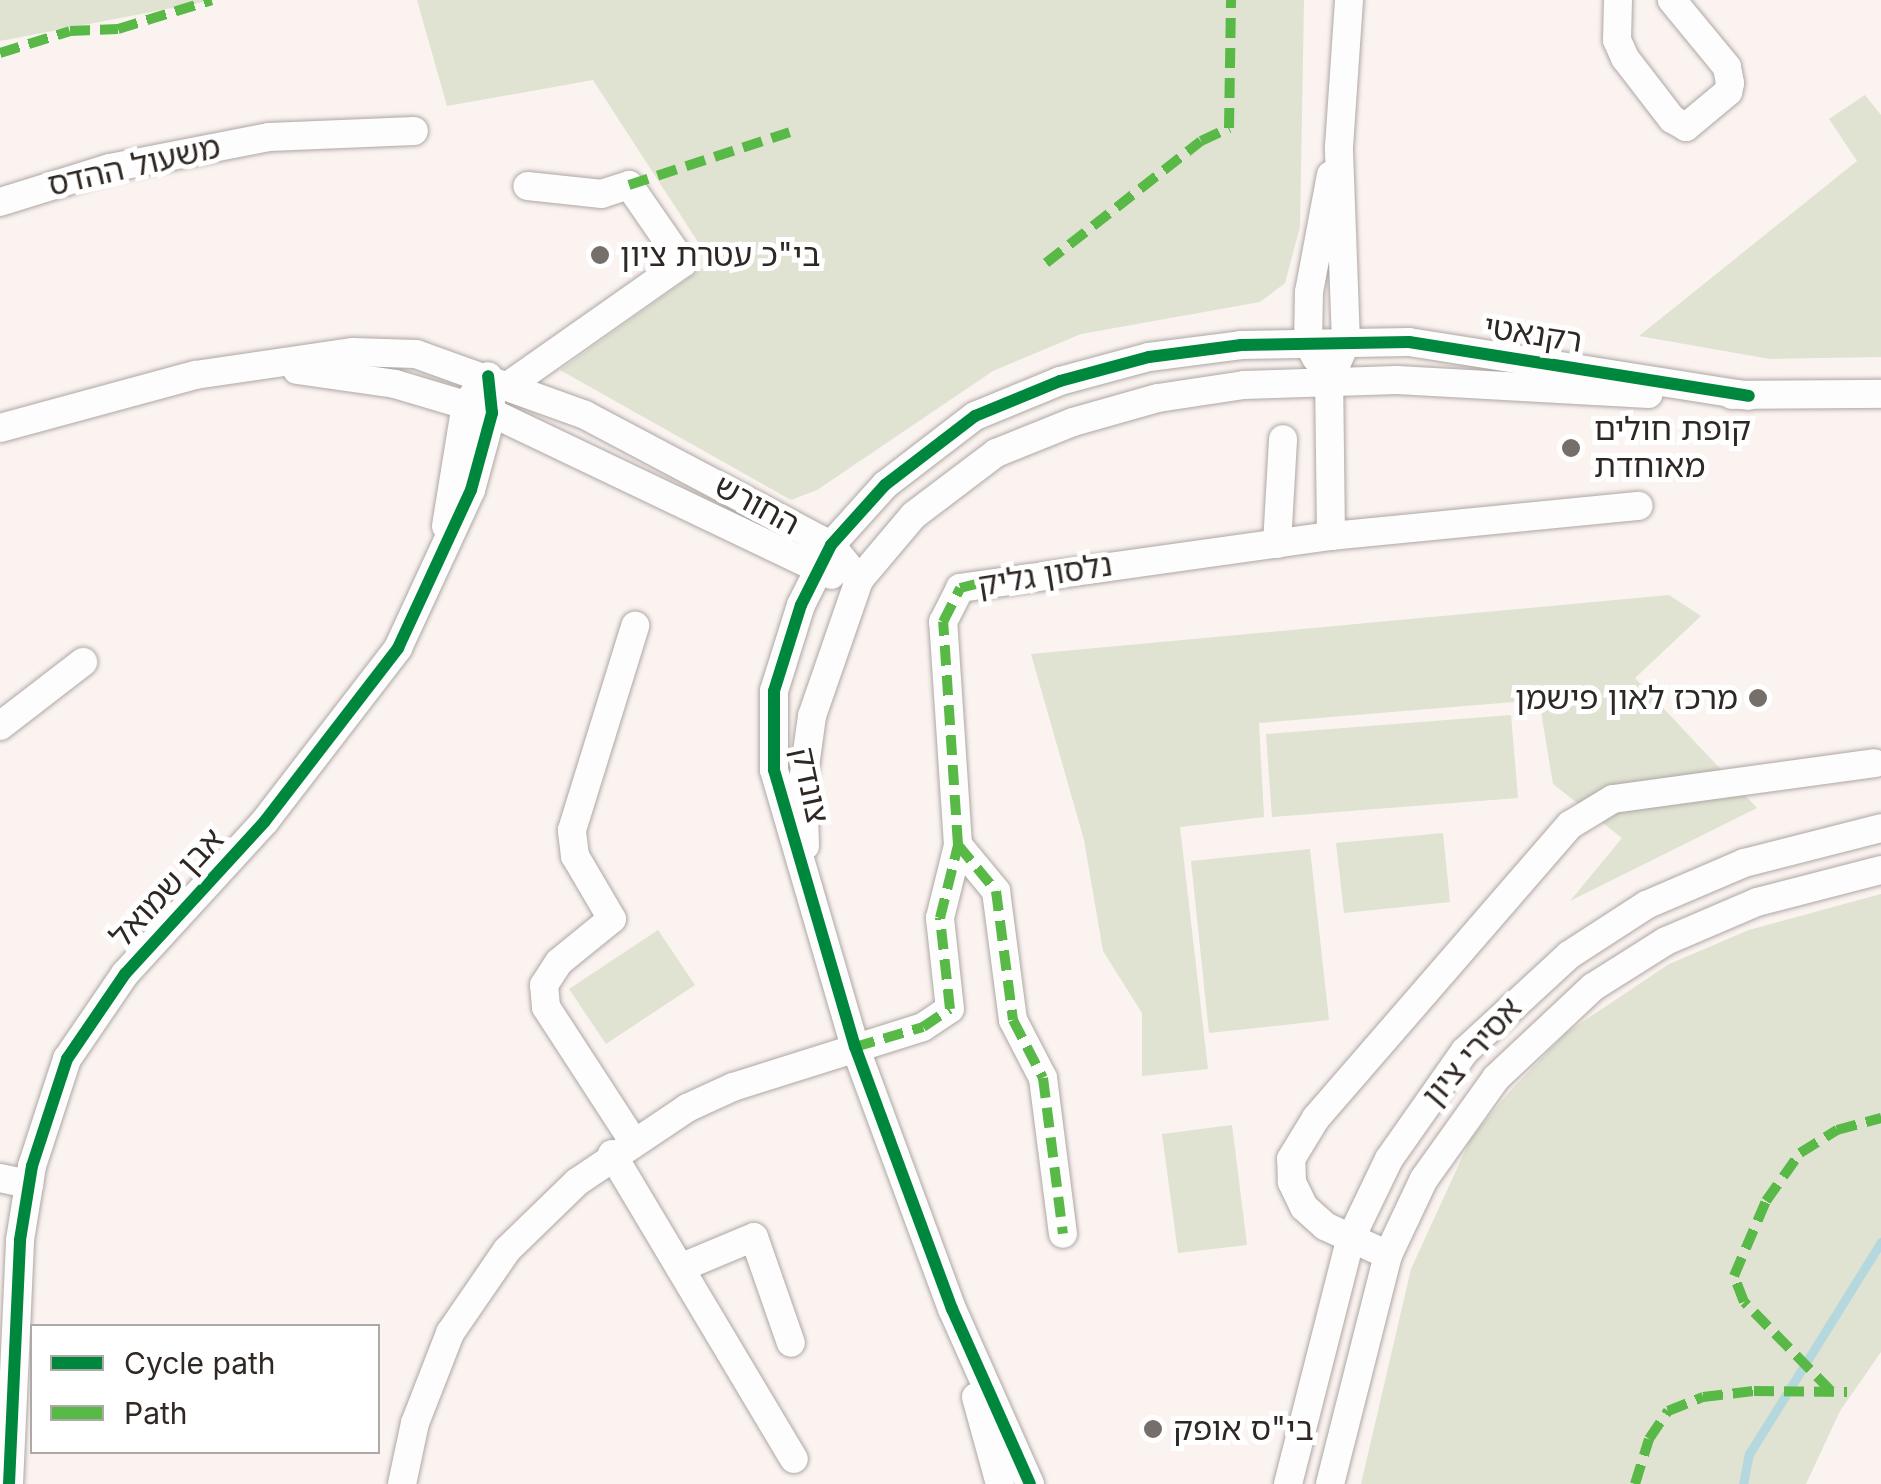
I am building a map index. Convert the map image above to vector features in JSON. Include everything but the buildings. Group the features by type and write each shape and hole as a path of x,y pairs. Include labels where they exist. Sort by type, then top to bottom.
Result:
{"street":[{"path":"1331,536 1329,381 1346,342 1338,148 1349,0"},
{"path":"1618,0 1618,40 1625,58 1672,119 1686,127 1728,92 1730,84 1727,67 1672,0"},
{"name":"משעול ההדס","path":"0,202 110,168 270,137 414,130"},
{"path":"1329,381 1308,343 1314,249 1338,148"},
{"name":"אבן שמואל","path":"9,1484 13,1303 29,1184 46,1111 92,1018 334,737 398,648 436,572 479,408 500,380 683,263 629,185 602,194 527,186"},
{"name":"רקנאטי","path":"1308,343 1410,342 1749,396"},
{"name":"צונדק","path":"1030,1484 952,1309 855,1047 810,888 786,822 771,724 785,654 816,572 831,545 926,448 1018,396 1148,356 1308,343"},
{"name":"החורש","path":"0,428 122,391 388,350 500,380 831,545 859,580"},
{"name":"החורש","path":"266,367 364,378 479,408 619,469 816,572 859,580"},
{"name":"רקנאטי","path":"1329,381 1749,396 1881,394"},
{"name":"צונדק","path":"810,888 803,809 812,716 859,580 904,526 953,482 1034,436 1158,398 1329,381"},
{"path":"1277,544 1282,439"},
{"name":"נלסון גליק","path":"855,1047 924,1027 950,1009 940,918 958,844 943,622 960,588 996,578 1331,536 1639,506"},
{"path":"636,626 572,830 574,856 612,919 559,962 544,985 546,1007 623,1147 680,1268 794,1459"},
{"path":"0,726 83,662"},
{"path":"1388,1255 1350,1240 1304,1207 1292,1182 1292,1160 1316,1118 1570,825 1613,799 1875,763"},
{"name":"אסירי ציון","path":"1288,1484 1350,1240 1390,1159 1454,1066 1568,955 1687,886 1794,848 1881,828"},
{"path":"958,844 996,891 1012,1020 1043,1078 1063,1234"},
{"name":"אסירי ציון","path":"1330,1484 1388,1255 1424,1180 1496,1078 1593,987 1704,923 1789,892 1881,870"},
{"path":"402,1484 415,1423 459,1320 507,1250 623,1147 734,1087 855,1047"},
{"path":"0,1178 29,1184"},
{"path":"680,1268 754,1237 791,1343"},
{"name":"צונדק","path":"952,1309 1000,1484"}],"green space":[{"path":"0,0 214,0 0,41"},
{"path":"417,0 1304,0 1300,227 1285,283 1260,302 1081,334 993,371 817,490 791,500 560,370 711,262 593,80 447,106"},
{"path":"1865,95 1881,115 1881,357 1770,359 1639,336 1857,161 1829,119"},
{"path":"1669,595 1701,616 1635,678 1757,808 1570,901 1622,838 1553,784 1539,700 1259,723 1264,817 1180,827 1208,1069 1142,1076 1142,1013 1103,951 1084,840 1031,654"},
{"path":"1511,715 1518,798 1272,817 1266,734"},
{"path":"1443,833 1450,902 1344,913 1336,843"},
{"path":"1310,849 1329,1020 1209,1033 1191,861"},
{"path":"1881,894 1881,1352 1840,1411 1806,1484 1361,1484 1411,1269 1471,1138 1511,1090 1566,1033 1669,964 1749,930"},
{"path":"658,930 695,985 606,1044 569,989"},
{"path":"1232,1125 1247,1245 1178,1253 1162,1134"}],"waterway":[{"path":"1743,1484 1749,1454 1881,1242"}],"marked path":[{"path":"0,53 70,31 118,29 212,0"},
{"path":"1046,263 1201,141 1229,128 1231,0"},
{"path":"629,185 790,132"},
{"path":"855,1047 923,1027 950,1009 940,918 958,845 943,622 960,588 996,579"},
{"path":"958,845 996,891 1013,1020 1043,1078 1063,1234"},
{"path":"1831,1391 1744,1302 1734,1276 1766,1201 1800,1153 1837,1130 1881,1118"},
{"path":"1635,1484 1649,1439 1668,1411 1703,1397 1754,1391 1847,1392"}],"cycle path":[{"path":"1030,1484 952,1309 855,1047 774,770 774,691 801,605 831,545 885,485 975,416 1060,381 1149,357 1241,345 1409,342 1749,396"},
{"path":"9,1484 20,1240 32,1166 67,1059 125,974 265,821 398,648 471,490 492,413 488,376"}],"place":[{"name":"בי\"כ עטרת ציון","path":"600,255"},
{"name":"קופת חולים מאוחדת","path":"1571,448"},
{"name":"מרכז לאון פישמן","path":"1758,698"},
{"name":"בי\"ס אופק","path":"1153,1429"}]}
